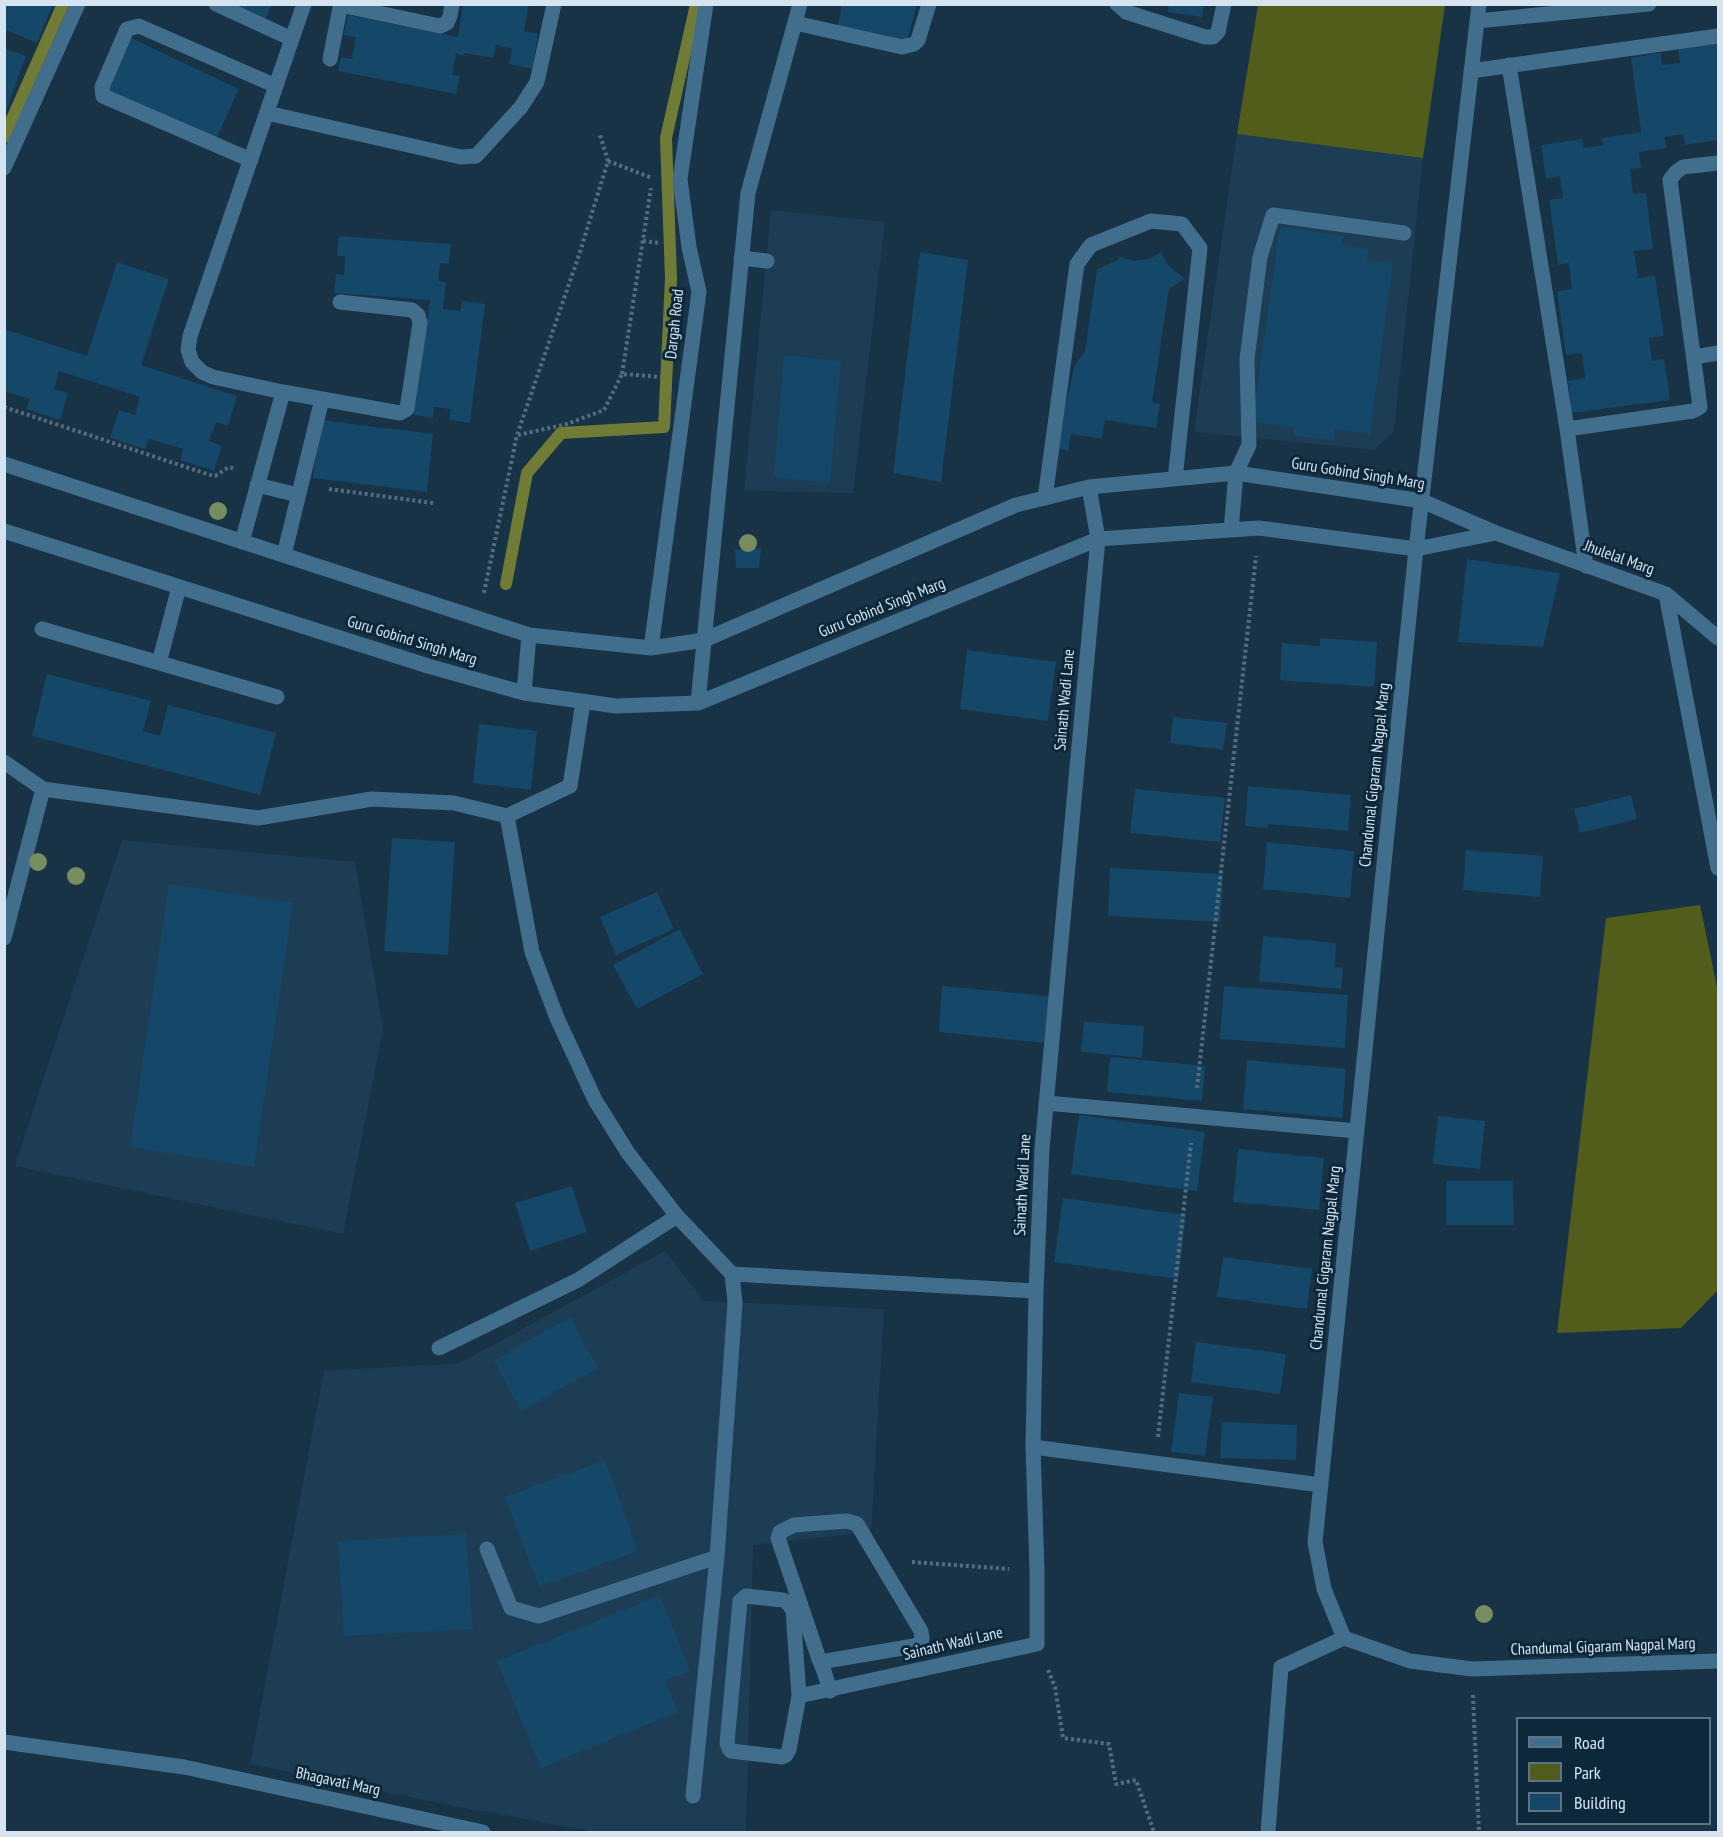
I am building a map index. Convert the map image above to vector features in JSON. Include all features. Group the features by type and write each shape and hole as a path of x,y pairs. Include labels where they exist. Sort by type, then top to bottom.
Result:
{"street":[{"path":"4,168 78,4"},
{"path":"216,4 292,39"},
{"path":"304,4 190,336 188,350 192,362 202,372 213,377 400,413 407,409 410,403 420,323 418,315 412,310 339,303"},
{"path":"330,59 340,8 345,6 440,26 447,23 452,4"},
{"path":"267,114 461,157 476,156 521,107 537,82 554,4"},
{"name":"Dargah Road","path":"651,648 699,292 689,247 680,179 706,4"},
{"path":"698,703 747,193 800,4"},
{"path":"795,23 902,48 914,45 918,40 929,4"},
{"path":"1117,4 1126,12 1205,38 1213,37 1218,32 1224,4"},
{"name":"Chandumal Gigaram Nagpal Marg","path":"1479,4 1416,549 1315,1542 1324,1589 1344,1638 1410,1661 1472,1669 1719,1661"},
{"path":"1477,21 1649,4"},
{"path":"251,160 103,96 102,87 127,29 139,26 276,86"},
{"path":"1471,71 1719,36"},
{"path":"1509,65 1568,429 1586,566"},
{"path":"1568,429 1700,407 1670,180 1683,167 1719,163"},
{"path":"1231,530 1236,473 1249,446 1247,359 1260,257 1273,215 1404,233"},
{"path":"1045,498 1077,264 1091,245 1151,220 1182,224 1200,248 1175,479"},
{"path":"741,258 767,261"},
{"path":"1694,357 1719,354"},
{"path":"242,542 283,392"},
{"path":"284,555 322,399"},
{"name":"Guru Gobind Singh Marg","path":"4,464 529,635 651,648 704,640 1016,505 1089,487 1236,473 1422,501 1496,533"},
{"path":"258,480 300,490"},
{"name":"Sainath Wadi Lane","path":"799,1696 1037,1644 1033,1448 1035,1292 1042,1149 1098,539 1089,487"},
{"name":"Guru Gobind Singh Marg","path":"4,531 428,666 524,693 616,706 698,703 1098,539 1259,528 1416,549 1496,533"},
{"name":"Jhulelal Marg","path":"1496,533 1666,594 1719,638"},
{"path":"159,663 179,587"},
{"path":"1666,594 1719,868"},
{"path":"42,629 277,697"},
{"path":"524,693 529,635"},
{"path":"4,762 42,789 258,818 372,799 454,803 507,816 570,786 583,702"},
{"path":"4,938 42,789"},
{"path":"507,816 532,952 557,1018 594,1100 628,1153 677,1216 732,1274 735,1303 717,1557 693,1796"},
{"path":"1046,1103 1357,1131"},
{"path":"439,1348 578,1280 677,1216"},
{"path":"732,1274 1035,1292"},
{"path":"1033,1448 1321,1485"},
{"path":"820,1662 914,1646 921,1643 922,1638 921,1630 857,1524 847,1521 794,1525 780,1532 777,1538 820,1662 830,1690"},
{"path":"487,1549 511,1608 539,1616 717,1557"},
{"path":"746,1596 783,1600 793,1611 799,1696 789,1750 786,1755 729,1749 727,1743 740,1601 746,1596"},
{"path":"1268,1833 1281,1667 1344,1638"},
{"name":"Bhagavati Marg","path":"4,1742 184,1767 483,1833"}],"path":[{"path":"478,620 517,435 579,255 608,161 600,135"},
{"path":"517,435 567,424 604,410 622,374 653,178 608,161"},
{"path":"622,374 687,379"},
{"path":"4,407 210,475 215,476 229,467 258,480"},
{"path":"300,490 433,502"},
{"path":"1157,1444 1259,528"},
{"path":"909,1562 1037,1571"},
{"path":"1037,1644 1055,1687 1063,1738 1109,1744 1116,1784 1136,1780 1154,1833"},
{"path":"1472,1669 1479,1833"}],"shaded area":[{"path":"1237,134 1423,158 1394,431 1374,450 1194,432"},
{"path":"771,210 885,222 853,493 744,491"},
{"path":"122,840 355,862 383,1029 343,1234 15,1166"},
{"path":"665,1251 704,1301 884,1309 871,1532 753,1545 746,1832 596,1832 454,1806 250,1764 324,1371 460,1363"}],"green space":[{"path":"1258,5 1445,5 1423,158 1237,134"},
{"path":"1700,905 1718,992 1718,1290 1681,1328 1557,1333 1606,918"}],"building":[{"path":"4,4 53,4 37,43 4,29"},
{"path":"225,4 272,4 264,23"},
{"path":"463,4 529,4 524,31 538,34 532,69 509,64 512,49 496,45 493,58 464,53 463,56 456,53 452,75 460,76 456,94 338,71 341,57 352,59 356,37 344,35 348,15 458,37"},
{"path":"842,4 917,4 907,42 837,28"},
{"path":"1169,4 1204,4 1202,17 1168,12"},
{"path":"131,38 239,89 215,141 107,91"},
{"path":"1718,43 1718,140 1685,145 1683,134 1664,137 1667,148 1639,152 1641,168 1630,169 1633,194 1646,193 1653,249 1634,251 1638,278 1655,276 1664,336 1649,338 1652,361 1664,359 1670,400 1572,413 1568,381 1585,378 1582,353 1566,355 1557,291 1572,289 1569,263 1558,265 1549,200 1563,198 1560,176 1546,179 1541,145 1582,139 1583,148 1603,145 1602,138 1641,132 1631,58 1661,53 1662,65 1680,63 1678,49"},
{"path":"4,48 26,56 5,114 4,114"},
{"path":"1280,227 1343,236 1342,245 1369,249 1367,260 1393,263 1370,434 1335,429 1334,441 1293,435 1294,427 1252,422"},
{"path":"339,236 451,244 449,264 440,263 438,281 446,282 443,309 460,311 462,301 485,304 470,423 449,420 451,409 434,407 433,418 414,415 430,300 334,293 336,274 344,275 345,256 337,256"},
{"path":"920,252 968,260 941,482 893,473"},
{"path":"1161,252 1168,265 1185,279 1169,289 1152,402 1160,404 1156,428 1105,420 1102,439 1071,434 1068,451 1059,448 1066,402 1075,365 1085,351 1097,269 1121,257 1135,261 1151,258"},
{"path":"117,262 169,279 141,365 237,396 228,426 216,422 209,441 222,446 214,471 180,460 183,449 149,439 145,449 110,438 119,410 135,415 140,397 59,371 54,389 68,393 60,420 26,409 30,399 4,391 4,329 87,356"},
{"path":"784,355 841,361 830,483 774,477"},
{"path":"320,420 433,434 427,492 313,478"},
{"path":"761,548 759,568 736,568 735,550"},
{"path":"1467,559 1560,573 1543,647 1458,642"},
{"path":"1320,638 1377,642 1374,687 1280,680 1282,643 1320,646"},
{"path":"967,650 1056,662 1048,721 960,709"},
{"path":"47,674 151,701 143,731 160,736 168,705 276,733 260,795 32,736"},
{"path":"1173,717 1227,723 1223,750 1170,743"},
{"path":"479,724 537,731 531,790 473,783"},
{"path":"1248,786 1351,795 1348,831 1268,824 1268,828 1245,826"},
{"path":"1135,789 1225,798 1220,842 1130,833"},
{"path":"1631,795 1637,819 1580,833 1574,809"},
{"path":"392,838 455,842 448,955 384,951"},
{"path":"1267,842 1354,851 1350,898 1263,889"},
{"path":"1466,850 1543,856 1540,897 1463,890"},
{"path":"1110,868 1223,874 1220,922 1108,916"},
{"path":"169,884 293,903 254,1167 130,1147"},
{"path":"657,892 674,929 616,955 600,917"},
{"path":"680,929 703,974 637,1009 613,965"},
{"path":"1263,936 1336,943 1335,967 1343,968 1341,989 1259,981"},
{"path":"942,986 1049,996 1044,1043 939,1032"},
{"path":"1224,986 1348,995 1345,1048 1220,1039"},
{"path":"1084,1022 1144,1026 1142,1058 1081,1052"},
{"path":"1110,1057 1205,1066 1202,1101 1107,1092"},
{"path":"1247,1060 1346,1069 1342,1118 1243,1109"},
{"path":"1079,1115 1205,1132 1197,1191 1071,1174"},
{"path":"1438,1116 1485,1121 1480,1169 1433,1164"},
{"path":"1238,1149 1324,1158 1319,1210 1233,1202"},
{"path":"1446,1181 1513,1181 1514,1225 1446,1225"},
{"path":"572,1186 587,1232 530,1251 515,1203"},
{"path":"1063,1198 1186,1215 1178,1279 1054,1262"},
{"path":"1223,1257 1312,1269 1307,1309 1217,1297"},
{"path":"570,1317 598,1368 521,1411 494,1360"},
{"path":"1196,1342 1286,1354 1280,1394 1191,1382"},
{"path":"1179,1393 1213,1397 1205,1456 1171,1452"},
{"path":"1222,1422 1297,1425 1296,1460 1220,1458"},
{"path":"605,1460 638,1551 539,1587 505,1497"},
{"path":"466,1534 473,1629 344,1636 338,1541"},
{"path":"660,1595 690,1671 665,1680 678,1712 541,1768 497,1661"}],"waterway":[{"path":"4,137 63,4"},
{"path":"506,584 527,473 561,433 664,427 671,278 666,138 696,4"}]}
